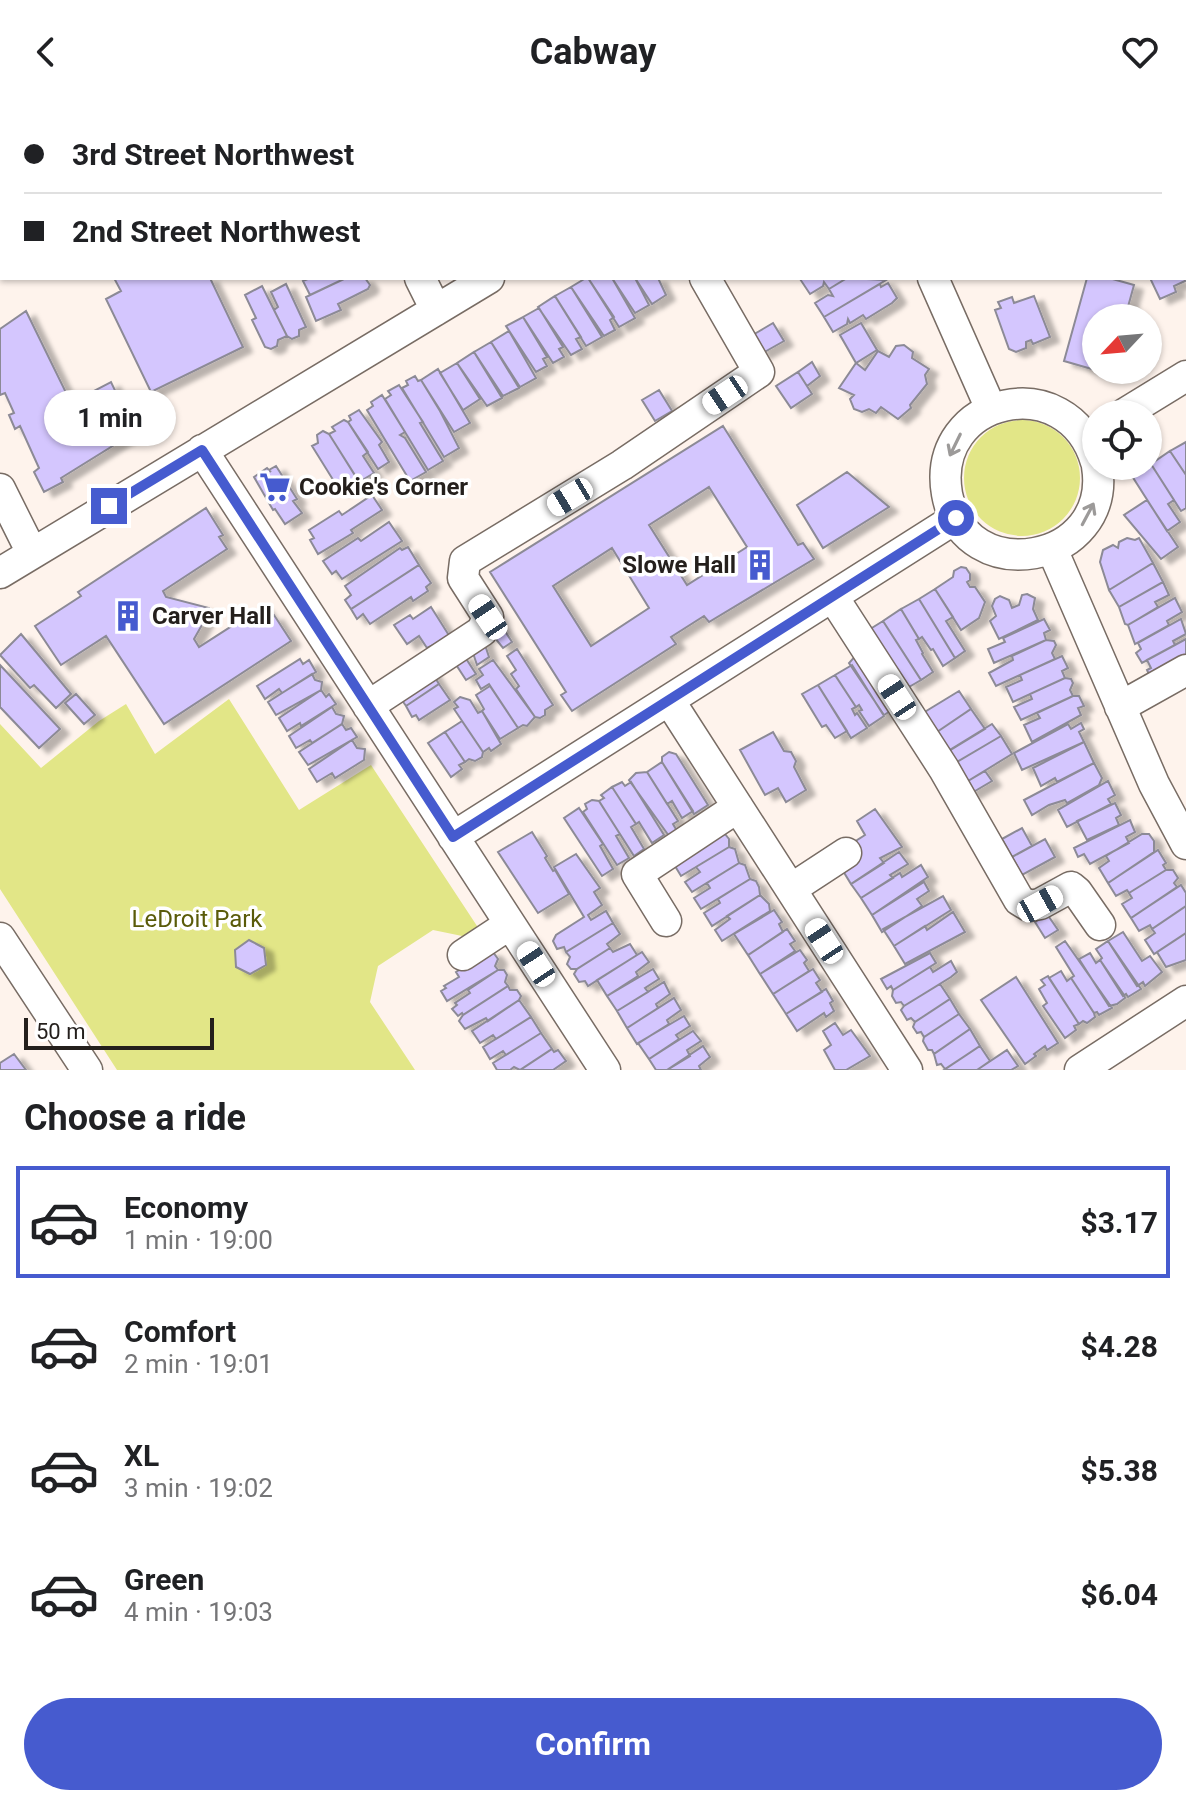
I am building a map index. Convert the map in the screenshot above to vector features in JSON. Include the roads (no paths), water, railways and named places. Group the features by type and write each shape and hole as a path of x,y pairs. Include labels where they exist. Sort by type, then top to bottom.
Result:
{"street":[{"path":"421,280 436,310"},
{"path":"0,573 486,280"},
{"path":"368,706 482,631 488,617 463,578 465,561 753,386 759,372 706,280"},
{"path":"934,280 991,409"},
{"path":"1147,400 1186,376"},
{"path":"1082,434 1061,413 1040,404 1010,403 991,409 964,428 950,451 945,480 947,496 956,518 972,537 994,551 1017,556 1033,555 1052,549 1078,531 1090,514 1097,480"},
{"path":"202,450 605,1070"},
{"path":"0,489 32,553"},
{"path":"453,837 956,518"},
{"path":"1052,549 1154,784 1186,844"},
{"path":"833,597 944,769 1019,900 1029,906 1040,904 1071,887 1100,925"},
{"path":"1120,707 1186,670"},
{"path":"669,700 907,1070"},
{"path":"666,921 637,874 738,807"},
{"path":"791,889 846,853"},
{"path":"463,955 510,924"},
{"path":"0,938 87,1070"},
{"path":"1080,1070 1186,1001"}],"place":[{"name":"Cookie's Corner","path":"275,487"},
{"name":"Slowe Hall","path":"760,565"},
{"name":"Carver Hall","path":"128,616"}],"park label":[{"name":"LeDroit Park","path":"197,919"}]}
